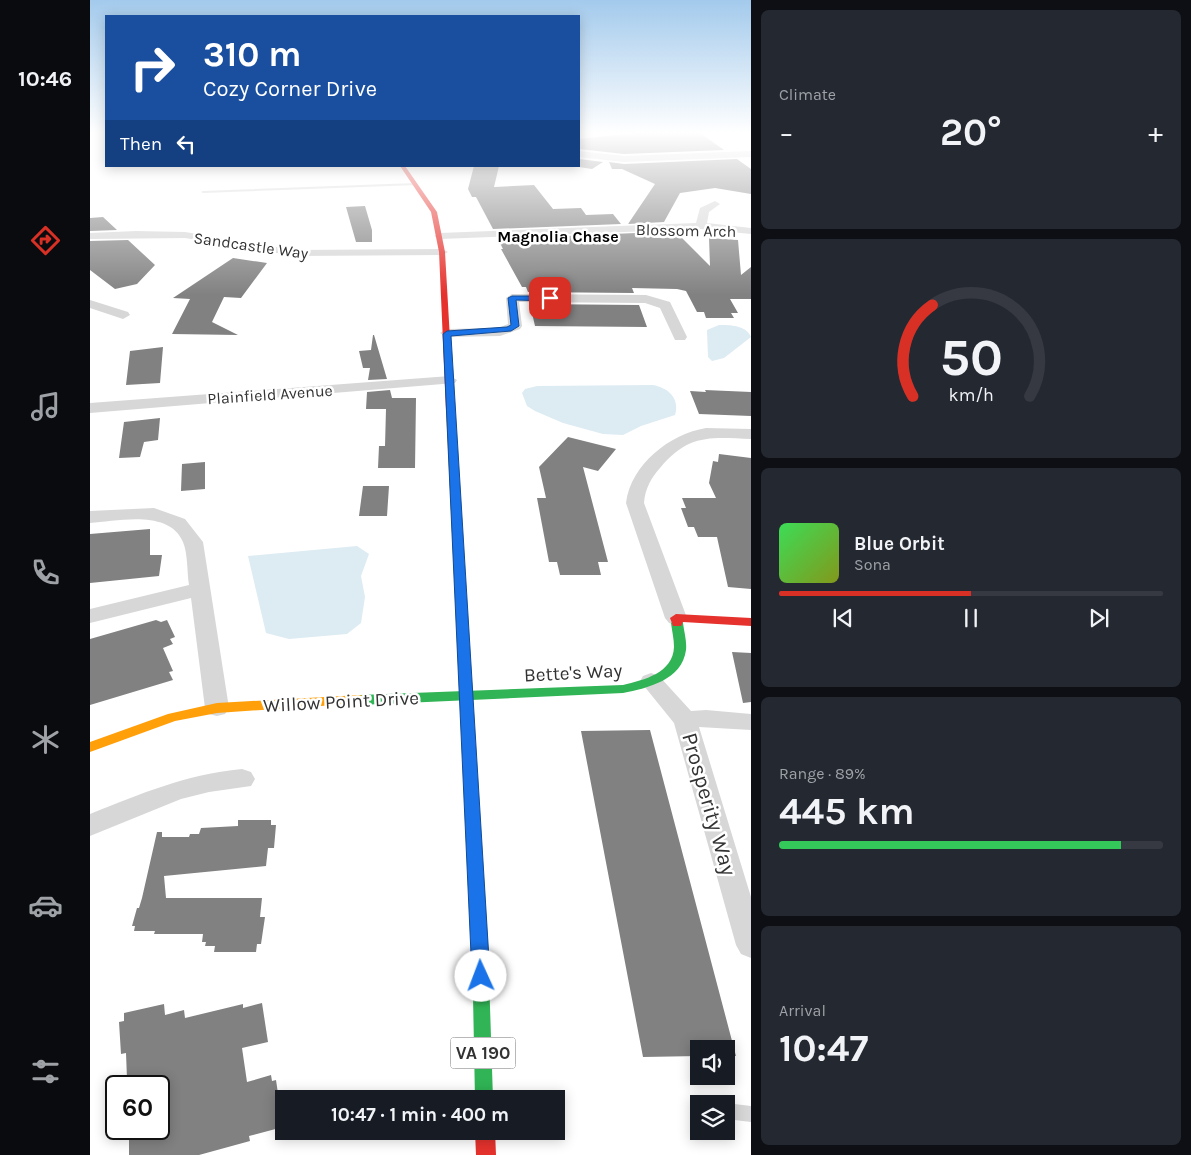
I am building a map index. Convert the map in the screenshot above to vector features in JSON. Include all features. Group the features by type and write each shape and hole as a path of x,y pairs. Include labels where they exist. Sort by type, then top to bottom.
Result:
{"main road":[{"name":"VA 190","path":"417,187 434,212 442,252 480,945 484,1090"},
{"name":"Bette's Way","path":"465,694 623,689 651,681 673,667 680,650 676,618"},
{"path":"676,618 751,622"},
{"name":"Willow Point Drive","path":"90,747 173,717 217,708 465,694"},
{"path":"485,1140 486,1155"}],"street":[{"path":"701,226 704,210 715,204"},
{"name":"Blossom Arch","path":"440,236 701,226 751,231"},
{"name":"Sandcastle Way","path":"90,236 136,234 185,235 295,254 442,252"},
{"path":"447,334 500,332 515,326 512,298 646,299 665,305 680,337"},
{"path":"90,304 123,315"},
{"name":"Plainfield Avenue","path":"90,408 450,380"},
{"path":"676,618 635,503 636,488 664,450 684,437 713,432 751,434"},
{"path":"90,517 154,514 178,523 193,542 217,708"},
{"path":"90,616 200,589"},
{"name":"Prosperity Way","path":"651,681 685,720 751,945"},
{"name":"Prosperity Way","path":"685,720 706,718 751,722"},
{"path":"90,825 176,790 209,782 242,779"}],"lane":[{"path":"203,192 338,187"},
{"path":"735,1112 751,1114"}],"shaded area":[{"path":"719,325 742,328 751,337 724,358 712,361 708,357 707,330"},
{"path":"537,386 659,386 672,395 676,404 675,415 641,426 623,435 603,434 563,423 527,406 522,393 525,389"},
{"path":"357,546 369,554 361,576 365,597 361,623 347,634 289,639 266,633 248,556"}],"building":[{"path":"469,187 536,187 553,209 581,208 586,215 613,214 621,224 493,229 476,197 472,197"},
{"path":"653,187 751,187 751,194 715,188 680,193 664,222 628,224"},
{"path":"365,206 372,230 372,242 356,242 346,207"},
{"path":"103,217 117,230 90,231 90,218"},
{"path":"659,232 656,238 681,237 710,266 709,238 738,240 741,275 751,267 751,299 730,299 738,313 731,313 734,318 706,318 704,312 697,312 686,291 677,289 632,288 634,293 528,292 526,287 522,287 501,249 503,249 498,239"},
{"path":"128,240 155,265 137,284 115,289 90,270 90,241"},
{"path":"233,258 267,263 241,298 224,297 212,322 238,335 172,334 190,299 173,298"},
{"path":"530,304 639,305 647,327 535,326"},
{"path":"373,335 387,379 368,380 370,368 363,368 359,351 371,350"},
{"path":"163,347 160,383 126,385 130,351"},
{"path":"390,390 392,398 416,398 415,468 378,468 379,446 385,446 386,409 366,409 367,392"},
{"path":"705,390 751,392 751,416 699,414 690,391 706,392"},
{"path":"160,418 158,440 144,442 140,457 119,458 124,422"},
{"path":"568,437 616,449 598,471 583,467 608,562 598,562 601,575 560,575 557,562 549,562 537,498 546,498 539,467"},
{"path":"719,454 751,458 751,589 728,587 717,537 698,537 694,527 688,527 681,508 686,508 682,498 716,498 709,483 713,461 718,462"},
{"path":"205,462 205,489 181,491 182,464"},
{"path":"363,486 389,486 387,516 359,516"},
{"path":"150,529 150,555 162,555 159,576 90,583 90,534"},
{"path":"156,620 161,622 167,620 175,637 170,639 173,644 163,648 173,671 169,672 173,680 90,705 90,639"},
{"path":"732,652 751,653 751,702 743,703"},
{"path":"650,730 732,1040 690,1040 690,1056 643,1057 581,731"},
{"path":"238,820 271,820 271,825 276,825 274,848 268,848 266,866 164,876 166,898 262,898 260,917 265,917 261,944 257,944 256,952 214,952 215,946 205,946 206,942 202,942 203,934 154,934 155,931 134,931 135,926 132,926 142,898 157,832 162,832 162,837 189,837 190,834 199,834 201,828 238,826"},
{"path":"262,1003 268,1042 242,1048 247,1082 271,1075 272,1081 276,1080 277,1090 275,1090 275,1129 249,1136 250,1141 199,1155 129,1155 129,1140 170,1140 170,1075 127,1075 126,1053 121,1054 119,1022 124,1021 124,1013 164,1004 165,1015 184,1010 185,1018 243,1004 243,1008"}],"traffic: fast":[{"path":"360,700 623,689 632,687 659,678 673,667 678,659 680,650 677,623"},
{"path":"473,823 480,945 484,1090"}],"traffic: slow":[{"path":"450,409 473,823"},
{"path":"90,747 173,717 217,708 360,700"}],"traffic: jam":[{"path":"417,187 434,212 442,252 450,409"},
{"path":"677,623 676,618 751,622"},
{"path":"485,1140 486,1155"}],"district":[{"name":"Magnolia Chase","path":"558,236"}],"route":[{"path":"481,976 447,334 508,330 515,326 512,298 550,298"}]}
